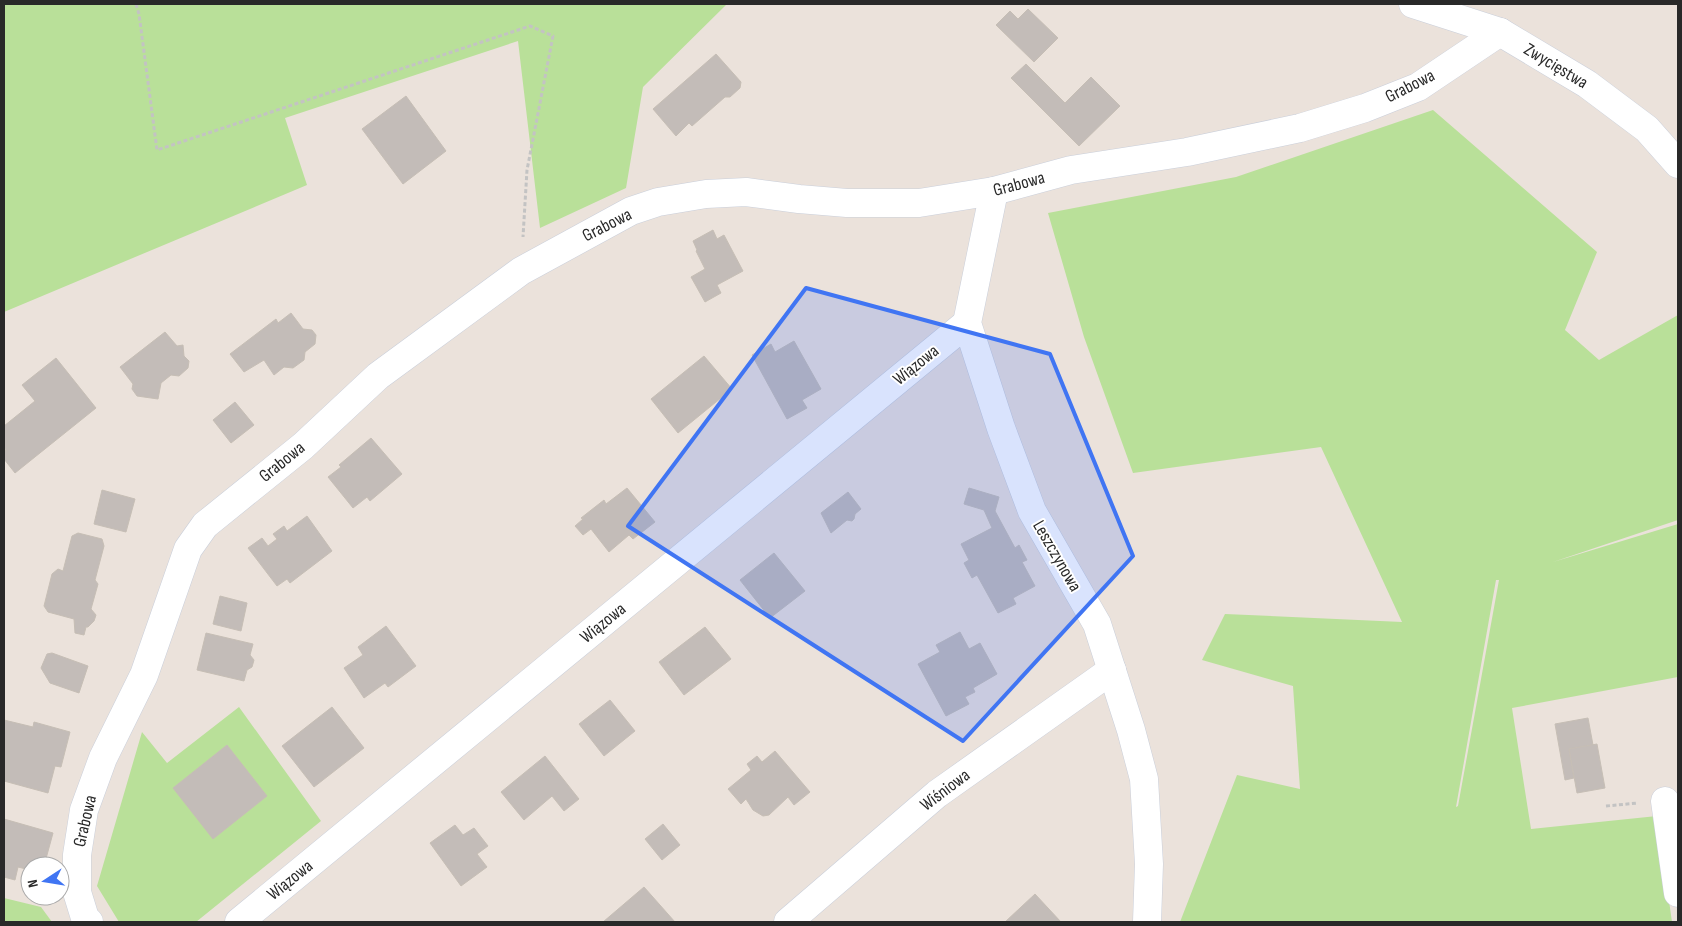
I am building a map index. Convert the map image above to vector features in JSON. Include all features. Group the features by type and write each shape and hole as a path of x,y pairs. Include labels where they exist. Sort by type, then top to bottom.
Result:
{"street":[{"name":"Zwycięstwa","path":"1413,4 1500,32 1587,84 1647,129 1678,164"},
{"name":"Grabowa","path":"89,922 85,918 77,892 77,855 84,810 103,758 144,675 188,549 205,525 303,446 378,376 521,271 631,212 658,202 706,194 746,192 799,199 846,202 919,203 994,192 1071,170 1187,152 1300,128 1356,111 1418,87 1500,32"},
{"name":"Leszczynowa","path":"994,192 967,323 1001,428 1032,511 1097,624 1131,730 1144,779 1149,864 1147,922"},
{"name":"Wiązowa","path":"239,922 967,323"},
{"name":"Wiśniowa","path":"788,922 937,794 1112,670"},
{"path":"1665,801 1678,893"}],"path":[{"path":"136,4 139,14 157,150 530,26 553,36 527,170 521,271"}],"highlighted area":[{"path":"806,288 1050,354 1133,556 963,741 628,526"}],"green space":[{"path":"4,4 727,4 643,87 626,188 540,228 518,41 285,118 307,185 4,312"},
{"path":"1433,110 1597,252 1565,330 1599,360 1678,315 1678,520 1553,562 1678,524 1678,677 1512,708 1531,829 1657,816 1672,922 1180,922 1237,775 1300,789 1293,686 1202,660 1225,614 1402,622 1321,447 1133,473 1084,337 1048,213 1236,177","holes":["1496,580 1499,580 1458,806 1456,807"]},
{"path":"239,707 321,821 196,922 119,922 97,886 142,732 167,763"},
{"path":"4,898 20,902 20,906 41,907 52,922 4,922"}],"building":[{"path":"1028,9 1058,38 1034,62 996,25 1010,11 1018,19"},
{"path":"716,54 741,82 740,88 730,97 725,97 692,126 689,123 676,136 653,109"},
{"path":"1026,64 1065,103 1091,77 1120,106 1079,146 1011,78"},
{"path":"406,96 446,151 403,184 362,129"},
{"path":"713,230 717,239 724,235 743,271 717,285 721,293 705,302 691,277 705,269 693,241"},
{"path":"291,313 303,329 312,330 316,335 315,344 305,352 304,360 293,368 284,367 274,375 264,360 244,372 230,354 276,319 278,323"},
{"path":"165,332 177,346 183,345 184,356 189,361 188,368 179,376 171,375 161,383 158,399 137,396 132,389 133,384 120,367"},
{"path":"794,341 821,389 802,400 807,408 787,419 752,355 771,344 775,352"},
{"path":"704,356 732,389 678,433 651,399"},
{"path":"56,358 96,408 15,473 4,459 4,452 6,450 4,447 4,426 35,401 22,385"},
{"path":"235,402 254,425 231,443 213,420"},
{"path":"371,438 402,474 370,501 367,497 353,508 328,477"},
{"path":"627,488 655,522 633,539 629,535 609,552 591,529 583,535 575,526 583,519 581,518 604,500 606,504"},
{"path":"969,488 999,497 995,511 1015,548 1019,545 1027,560 1022,562 1035,586 1013,598 1016,604 998,613 977,575 972,578 964,563 969,560 961,544 992,528 984,510 964,504"},
{"path":"102,490 135,499 126,532 94,524"},
{"path":"848,492 861,509 855,514 852,521 847,520 831,533 821,513"},
{"path":"307,516 332,551 290,583 287,579 277,586 248,548 262,538 268,546 277,539 273,534 284,526 287,531"},
{"path":"78,533 102,539 104,546 95,580 98,584 91,609 96,615 94,621 86,627 84,635 75,633 74,619 48,612 44,606 52,574 58,569 63,571 72,536"},
{"path":"774,553 805,591 770,618 740,580"},
{"path":"220,596 247,603 241,631 213,624"},
{"path":"386,626 416,666 388,687 385,683 364,698 344,668 363,655 358,647"},
{"path":"705,627 731,659 684,695 659,662"},
{"path":"960,632 969,649 980,643 997,674 973,688 975,692 965,697 969,704 946,716 918,664 940,652 936,645"},
{"path":"206,633 253,644 250,655 254,660 252,667 247,670 244,681 197,670"},
{"path":"52,653 88,666 79,693 50,683 41,668 47,654"},
{"path":"610,700 635,731 604,756 579,724"},
{"path":"332,707 364,748 314,787 282,746"},
{"path":"1588,718 1593,745 1569,749 1574,778 1565,780 1555,724"},
{"path":"4,720 33,727 34,722 70,732 61,767 55,766 48,793 4,781"},
{"path":"1597,744 1605,788 1577,793 1569,749"},
{"path":"227,745 267,796 213,839 173,788"},
{"path":"775,751 810,792 794,805 788,797 769,815 763,816 753,810 746,799 741,804 728,789 751,770 747,764 757,756 762,762"},
{"path":"545,756 579,799 564,811 552,796 524,820 501,792"},
{"path":"4,819 53,833 47,856 20,856 20,868 18,867 15,880 4,877"},
{"path":"663,824 680,845 662,860 645,839"},
{"path":"455,825 463,835 474,828 488,846 477,854 487,867 461,886 430,843"},
{"path":"644,887 675,922 603,922"},
{"path":"1035,894 1061,922 1005,922"}]}
